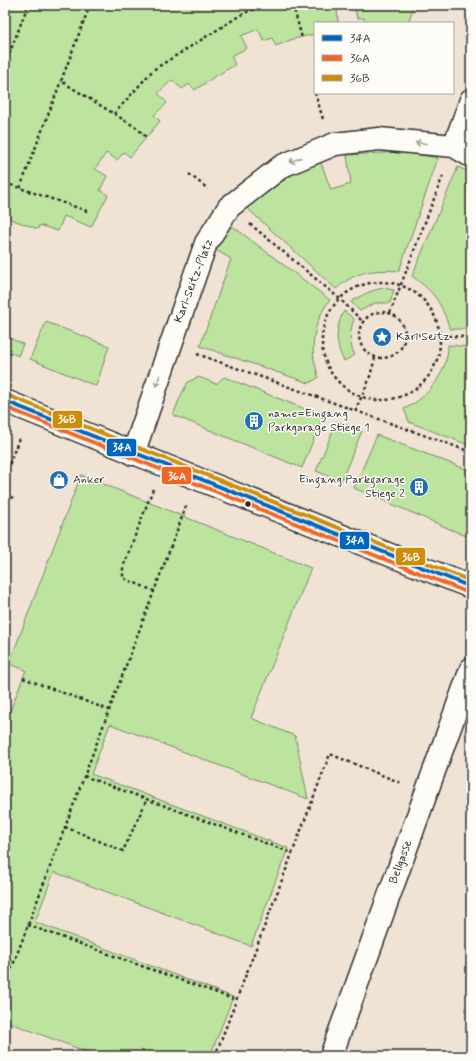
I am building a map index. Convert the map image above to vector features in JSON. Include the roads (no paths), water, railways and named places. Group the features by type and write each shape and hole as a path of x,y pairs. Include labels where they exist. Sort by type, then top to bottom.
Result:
{"street":[{"path":"463,151 471,100"},
{"name":"Karl-Seitz-Platz","path":"133,454 206,243 229,207 282,166 335,144 379,139 463,151"},
{"path":"5,402 250,501 471,587"},
{"name":"Bellgasse","path":"338,1054 426,793 471,669"}],"place":[{"name":"Karl Seitz","path":"382,337"},
{"name":"name=Eingang Parkgarage Stiege 1","path":"254,421"},
{"name":"Anker","path":"59,480"},
{"name":"Eingang Parkgarage Stiege 2","path":"419,487"}]}
